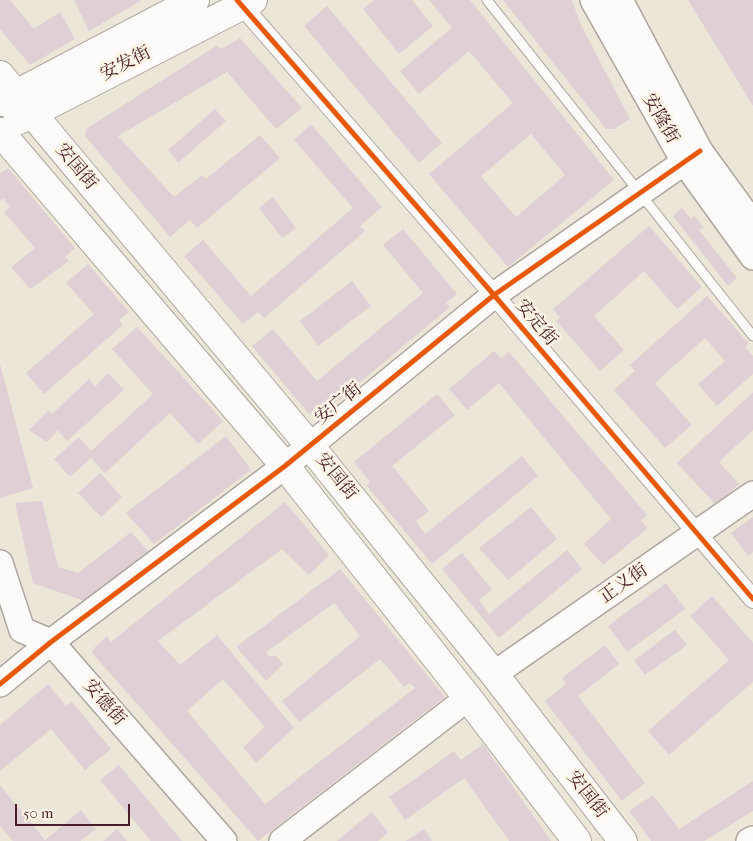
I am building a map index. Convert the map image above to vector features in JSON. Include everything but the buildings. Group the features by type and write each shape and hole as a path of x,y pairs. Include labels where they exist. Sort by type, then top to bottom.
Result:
{"main road":[{"name":"安发街","path":"0,131 12,96 195,0"},
{"name":"安发街","path":"12,96 244,2"},
{"name":"安国街","path":"12,96 310,446 494,674 623,841"},
{"name":"安国街","path":"0,131 285,466 468,698 577,841"}],"street":[{"name":"安隆街","path":"593,0 753,258"},
{"name":"安隆街","path":"620,0 692,157 753,224"},
{"name":"安定街","path":"244,2 753,599"},
{"name":"安广街","path":"0,684 51,642 285,466 494,295 639,192 692,157"},
{"name":"正义街","path":"494,674 753,494"},
{"name":"安德街","path":"0,563 22,630 51,642 224,841"},
{"path":"282,841 468,698"},
{"path":"749,841 753,838"}],"lane":[{"path":"487,0 753,336"}],"cycle path":[{"path":"237,0 494,295 753,599"},
{"path":"0,684 51,642 285,466 494,295 700,151"}]}
